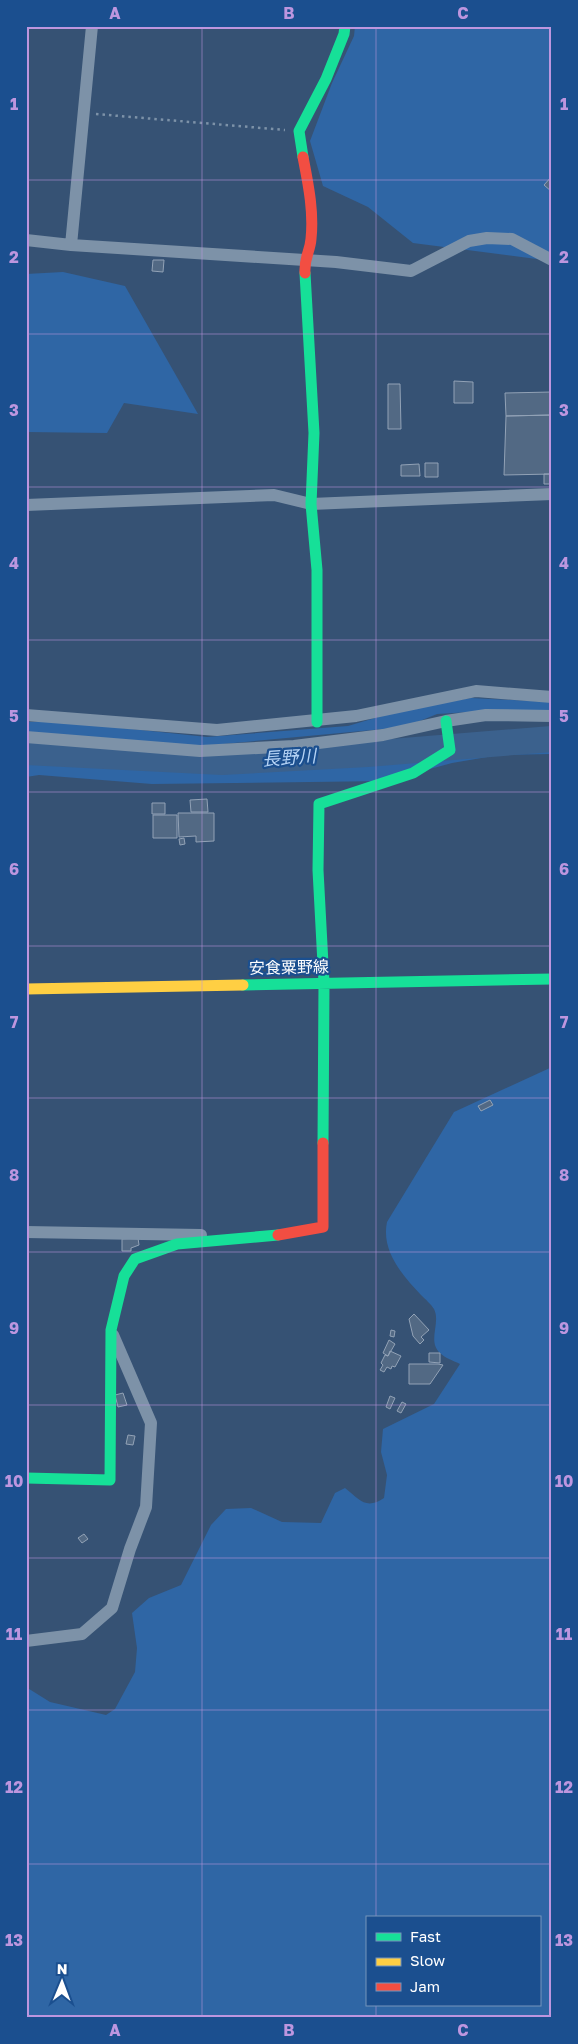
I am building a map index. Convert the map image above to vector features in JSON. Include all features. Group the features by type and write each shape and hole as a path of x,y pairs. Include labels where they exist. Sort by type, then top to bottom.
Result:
{"street":[{"path":"71,245 92,26"},
{"path":"317,722 317,570 311,504 314,432 304,260 311,240 311,201 299,131 326,79 344,34 345,26"},
{"path":"26,240 71,245 336,262 411,271 469,241 487,238 512,239 552,260"},
{"path":"26,505 274,495 311,504 552,494"},
{"path":"26,715 217,730 317,722 356,716 476,691 552,697"},
{"path":"26,737 200,751 304,745 383,735 486,715 552,716"},
{"path":"26,1478 110,1480 112,1330 121,1283 135,1259 177,1244 270,1236 323,1227 324,983 321,894 318,870 319,804 412,773 450,750 446,723"},
{"name":"安食粟野線","path":"26,988 552,979"},
{"path":"26,1232 270,1236"},
{"path":"26,1641 82,1634 112,1608 130,1549 146,1507 151,1423 112,1330"}],"path":[{"path":"84,113 299,131"}],"shaded area":[{"path":"355,26 552,26 552,261 413,243 368,207 323,186 310,141 332,83 354,36"},
{"path":"63,272 125,286 198,414 124,403 107,433 26,432 26,274"},
{"path":"471,698 552,702 552,712 487,711 437,714 405,727 201,746 26,733 26,722 65,722 207,737 348,726 405,709"},
{"path":"552,734 552,754 499,755 452,763 386,781 152,784 39,775 26,777 26,758 176,766 261,765 369,759 490,735"},
{"path":"552,1067 552,2018 26,2018 26,1687 50,1702 106,1715 115,1709 135,1672 137,1648 132,1613 149,1598 181,1585 211,1525 226,1509 251,1508 282,1522 321,1523 335,1493 345,1488 363,1502 378,1502 384,1498 387,1475 381,1452 383,1429 434,1404 460,1364 444,1356 436,1348 434,1337 436,1314 430,1303 400,1271 390,1253 386,1233 387,1222 454,1112"}],"building":[{"path":"552,176 552,192 544,185"},
{"path":"153,260 164,260 163,272 152,271"},
{"path":"454,381 473,382 473,403 454,403"},
{"path":"388,384 400,384 401,429 388,429"},
{"path":"552,392 552,415 506,416 505,393"},
{"path":"552,415 552,474 504,475 506,416"},
{"path":"425,463 438,463 438,477 425,477"},
{"path":"419,464 420,476 401,476 401,465"},
{"path":"544,474 552,474 552,484 544,484"},
{"path":"207,799 208,812 191,812 190,800"},
{"path":"152,803 165,803 165,814 152,814"},
{"path":"178,813 214,813 214,841 196,842 196,836 179,837"},
{"path":"153,815 177,815 177,838 153,838"},
{"path":"184,838 185,844 180,845 179,839"},
{"path":"490,1100 493,1105 481,1111 478,1106"},
{"path":"138,1238 139,1245 131,1248 131,1251 122,1251 122,1239"},
{"path":"414,1314 429,1330 421,1337 424,1340 420,1344 413,1336 409,1319"},
{"path":"391,1330 395,1331 394,1337 390,1336"},
{"path":"389,1340 395,1344 388,1356 383,1353"},
{"path":"390,1351 401,1356 395,1367 392,1366 391,1369 387,1367 384,1372 380,1370 383,1365 381,1363 385,1355 388,1356"},
{"path":"429,1353 440,1353 440,1363 429,1362"},
{"path":"409,1364 443,1365 430,1384 409,1384"},
{"path":"123,1393 127,1405 118,1407 115,1395"},
{"path":"390,1396 395,1398 390,1409 386,1407"},
{"path":"402,1402 406,1404 401,1413 397,1411"},
{"path":"128,1435 135,1436 133,1445 126,1444"},
{"path":"84,1534 88,1539 82,1543 78,1538"}],"waterway":[{"name":"長野川","path":"26,752 222,762 367,754 552,739"}],"traffic: fast":[{"path":"303,157 299,131 326,79 344,34 345,26"},
{"path":"305,273 314,433 311,504 317,570 317,722"},
{"path":"323,1143 324,983 318,870 319,804 413,773 450,750 446,721"},
{"path":"243,985 552,979"},
{"path":"26,1478 110,1480 111,1330 124,1276 135,1259 177,1244 278,1235"}],"traffic: slow":[{"path":"26,989 243,985"}],"traffic: jam":[{"path":"303,157 312,218 310,248 305,263 305,273"},
{"path":"278,1235 323,1227 323,1143"}]}
